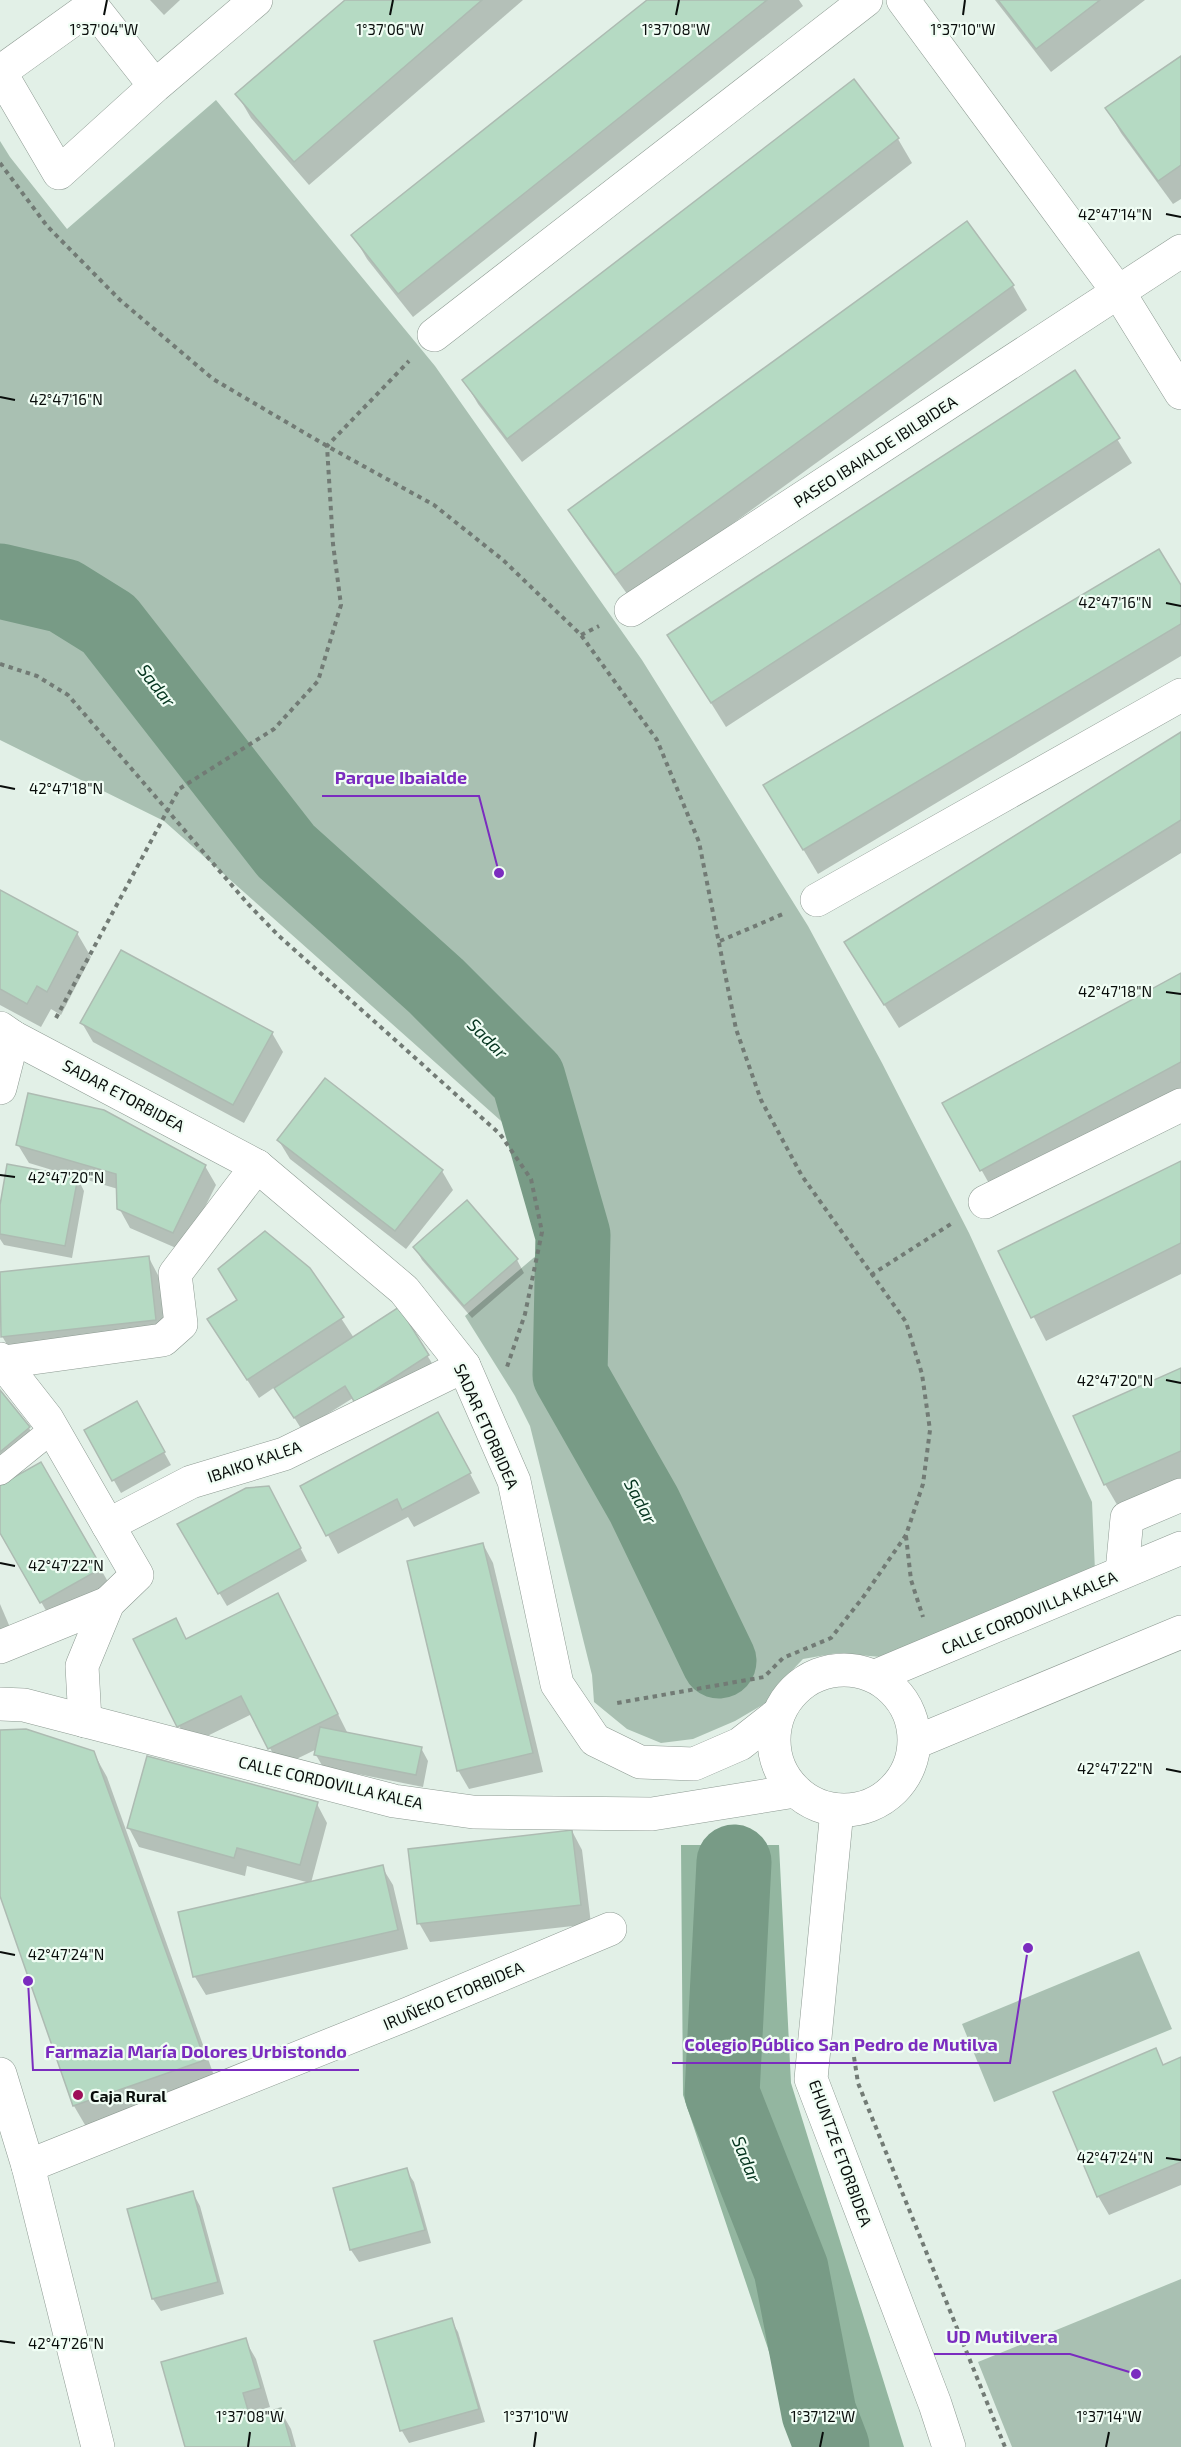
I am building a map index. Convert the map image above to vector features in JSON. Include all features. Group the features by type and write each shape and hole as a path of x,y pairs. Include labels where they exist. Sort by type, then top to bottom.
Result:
{"street":[{"path":"155,86 92,6 0,72 59,173 155,86 256,0"},
{"path":"434,335 866,0"},
{"path":"903,0 1119,292 1181,393"},
{"name":"PASEO IBAIALDE IBILBIDEA","path":"631,610 1181,251"},
{"path":"817,900 1181,694"},
{"path":"0,1088 7,1033"},
{"name":"SADAR ETORBIDEA","path":"7,1033 257,1166 404,1290 464,1366 514,1481 557,1684 595,1740 640,1762 694,1764 740,1744 777,1715"},
{"path":"985,1202 1181,1105"},
{"path":"2,1361 163,1340 181,1324 175,1274 257,1166"},
{"path":"0,1647 108,1603 138,1575 47,1419 2,1361"},
{"name":"IBAIKO KALEA","path":"108,1525 191,1482 284,1454 464,1366"},
{"path":"0,1472 52,1430"},
{"path":"1122,1572 1127,1518 1181,1496"},
{"name":"CALLE CORDOVILLA KALEA","path":"876,1676 1181,1548"},
{"path":"85,1721 82,1666 108,1603"},
{"path":"916,1742 1181,1632"},
{"path":"839,1668 876,1676 905,1702 916,1742 907,1774 892,1792 868,1806 837,1810 821,1807 795,1791 775,1759 772,1735 777,1715 790,1693 807,1679 839,1668"},
{"name":"CALLE CORDOVILLA KALEA","path":"0,1704 24,1705 394,1801 473,1812 652,1814 795,1791"},
{"name":"EHUNTZE ETORBIDEA","path":"837,1810 811,2079 935,2404 949,2447"},
{"name":"IRUÑEKO ETORBIDEA","path":"28,2166 410,2013 610,1929"},
{"path":"0,2074 28,2166 98,2447"}],"path":[{"path":"0,163 47,226 120,300 213,379 434,505 503,560 580,635 657,740 699,842 736,1029 761,1100 802,1176 906,1322 922,1374 930,1430 923,1485 906,1535 831,1638 783,1658 764,1677 607,1704"},
{"path":"51,1027 179,789 274,729 318,681 341,605 333,544 327,446 434,335"},
{"path":"0,664 37,676 68,695 248,904 279,936 500,1134 531,1179 542,1232 525,1314 504,1374"},
{"path":"720,941 817,900"},
{"path":"871,1275 985,1202"},
{"path":"906,1535 911,1580 926,1626"},
{"path":"855,2046 855,2070 858,2083 1005,2447"}],"green space":[{"path":"216,100 435,366 642,660 808,926 882,1063 969,1233 1092,1502 1095,1571 881,1657 837,1653 803,1659 781,1682 769,1701 735,1721 693,1739 661,1743 627,1729 594,1702 592,1675 530,1426 515,1396 465,1316 551,1243 547,1180 509,1128 164,821 0,740 0,141 67,229"},
{"path":"681,1845 779,1845 791,2083 904,2447 801,2447 683,2095"},
{"path":"1139,1951 1172,2029 994,2102 962,2024"},
{"path":"1181,2279 1181,2447 1012,2447 978,2362"}],"building":[{"path":"345,0 482,0 294,162 235,94"},
{"path":"647,0 767,0 398,294 351,235"},
{"path":"998,0 1100,0 1036,49"},
{"path":"1181,56 1181,165 1158,181 1105,108"},
{"path":"854,79 899,138 507,439 462,380"},
{"path":"967,221 1014,285 615,575 568,510"},
{"path":"1075,370 1120,438 711,703 667,635"},
{"path":"1159,549 1181,585 1181,624 803,850 763,785"},
{"path":"1181,732 1181,820 884,1005 844,942"},
{"path":"0,890 78,932 47,992 37,986 27,1004 0,989"},
{"path":"121,950 273,1032 233,1105 80,1023"},
{"path":"1181,973 1181,1062 980,1171 942,1103"},
{"path":"325,1078 443,1170 395,1231 277,1140"},
{"path":"28,1093 104,1110 206,1165 173,1233 117,1209 116,1174 16,1145"},
{"path":"1181,1161 1181,1243 1031,1318 998,1251"},
{"path":"7,1164 78,1177 65,1246 0,1234 0,1205"},
{"path":"467,1200 518,1259 464,1306 413,1247"},
{"path":"265,1231 310,1268 344,1317 247,1380 207,1319 237,1300 218,1269"},
{"path":"149,1256 156,1320 1,1337 0,1272"},
{"path":"399,1307 429,1355 355,1403 345,1386 294,1418 274,1388"},
{"path":"1181,1368 1181,1451 1104,1485 1073,1416"},
{"path":"0,1390 30,1427 0,1452"},
{"path":"137,1401 165,1452 112,1481 84,1430"},
{"path":"438,1412 471,1473 402,1510 397,1499 326,1536 300,1486"},
{"path":"41,1462 102,1568 40,1603 0,1533 0,1485"},
{"path":"269,1486 301,1548 218,1594 177,1524 246,1488"},
{"path":"483,1543 533,1753 457,1771 407,1561"},
{"path":"278,1593 338,1714 268,1749 241,1696 177,1727 133,1639 176,1618 186,1639"},
{"path":"320,1727 422,1747 416,1775 314,1755"},
{"path":"26,1729 94,1751 205,2060 73,2106 0,1896 0,1730"},
{"path":"147,1756 318,1802 300,1865 237,1848 234,1858 127,1828"},
{"path":"572,1830 581,1905 417,1924 408,1849"},
{"path":"383,1865 398,1930 193,1977 178,1912"},
{"path":"1156,2048 1163,2065 1181,2057 1181,2162 1097,2197 1053,2092"},
{"path":"407,2168 425,2230 350,2250 333,2188"},
{"path":"193,2191 218,2282 152,2299 127,2209"},
{"path":"452,2318 479,2409 400,2431 374,2341"},
{"path":"246,2338 261,2388 243,2393 250,2417 281,2408 292,2447 185,2447 161,2362"}],"waterway":[{"name":"Sadar","path":"0,581 64,596 109,624 286,851 436,986 528,1078 573,1235 570,1375 644,1505 719,1661"},
{"name":"Sadar","path":"734,1862 722,2094 791,2269 819,2413 832,2447"}],"place":[{"name":"Parque Ibaialde","path":"499,873"},
{"name":"Colegio Público San Pedro de Mutilva","path":"1028,1948"},
{"name":"Farmazia María Dolores Urbistondo","path":"28,1981"},
{"name":"Caja Rural","path":"78,2095"},
{"name":"UD Mutilvera","path":"1136,2374"}]}
